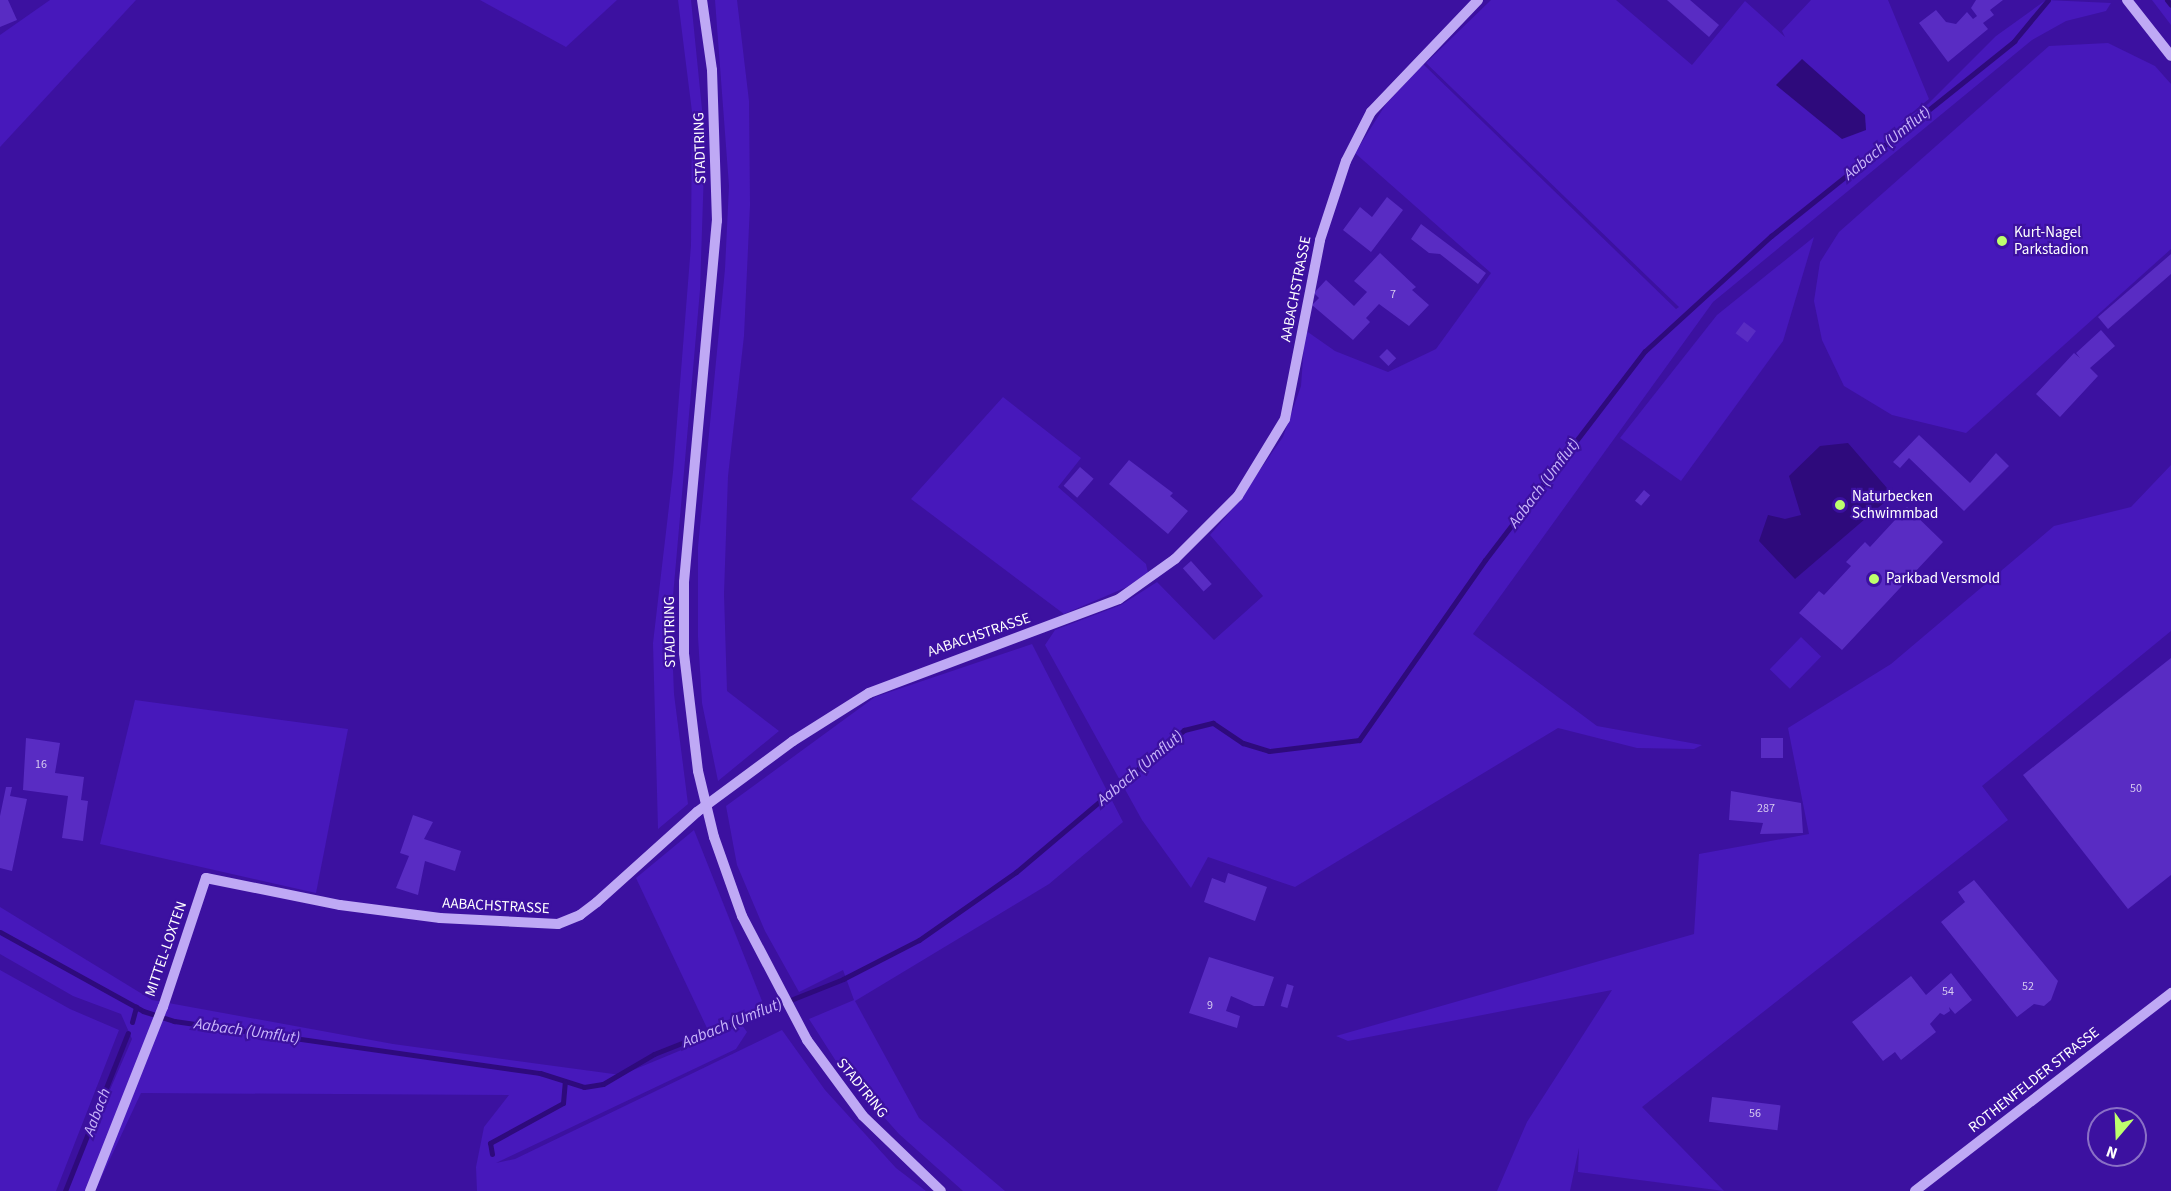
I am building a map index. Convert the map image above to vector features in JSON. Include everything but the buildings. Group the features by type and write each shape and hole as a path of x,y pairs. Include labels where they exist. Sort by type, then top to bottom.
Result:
{"street":[{"name":"STADTRING","path":"702,0 712,70 717,221 684,582 684,654 698,771 714,837 742,916 768,972 807,1040 863,1116 941,1191"},
{"name":"AABACHSTRASSE","path":"206,878 351,906 440,918 558,924 580,915 597,902 697,812 793,741 869,693 1119,599 1152,579 1238,496 1267,454 1285,419 1294,384 1304,310 1320,240 1346,160 1371,112 1478,0"},
{"path":"2127,0 2171,56"},
{"name":"MITTEL-LOXTEN","path":"90,1191 163,1007 206,878"},
{"name":"ROTHENFELDER STRASSE","path":"1915,1191 2171,993"}],"shaded area":[{"path":"50,0 136,0 0,147 0,35"},
{"path":"480,0 617,0 566,47"},
{"path":"678,0 691,0 705,139 700,290 671,619 674,694 688,804 658,829 653,643 673,472 691,245 692,112"},
{"path":"715,0 737,0 749,101 750,205 744,336 728,476 724,594 727,691 779,731 718,781 702,703 698,637 698,547 725,269 729,186"},
{"path":"1491,0 1616,0 1692,65 1745,1 1785,37 1782,31 1811,0 1888,0 1929,99 1899,123 1928,104 1996,36 2046,0 2111,3 2106,11 2066,21 2032,40 1713,302 1473,634 1597,726 1702,745 1694,749 1637,748 1558,728 1295,887 1208,857 1191,888 1142,820 1045,645 1055,630 1121,605 1157,582 1214,640 1263,596 1210,535 1234,507 1283,437 1301,386 1305,330 1335,351 1388,372 1436,349 1491,273 1355,153 1386,104 1423,64 1676,309 1679,307 1426,63"},
{"path":"2152,0 2171,0 2171,25"},
{"name":"Kurt-Nagel Parkstadion","path":"2108,43 2155,66 2171,84 2171,249 1966,433 1892,415 1844,386 1822,340 1814,301 1820,262 1839,232 2049,46"},
{"path":"1802,59 1865,115 1866,130 1842,139 1776,85"},
{"path":"1814,237 1783,341 1681,481 1620,438 1717,315"},
{"path":"1003,397 1081,458 1058,487 1146,564 1148,573 1127,587 1064,614 911,499"},
{"name":"Naturbecken Schwimmbad","path":"1848,443 1893,495 1795,579 1759,541 1768,515 1785,519 1801,515 1789,476 1820,446"},
{"path":"2171,465 2171,631 1982,786 2008,820 1642,1107 1724,1191 1578,1172 1579,1148 1570,1191 1497,1191 1527,1122 1612,990 1348,1041 1336,1036 1694,934 1699,854 1809,834 1788,728 1891,664 2054,526 2131,507"},
{"path":"1801,637 1821,656 1790,689 1770,669"},
{"path":"1032,644 1123,822 1049,884 855,1001 919,1118 1005,1191 963,1191 899,1134 841,1069 809,1019 854,1000 843,970 799,992 765,931 737,865 726,806 875,697"},
{"path":"135,700 348,729 316,893 100,844"},
{"path":"694,830 764,1006 707,1028 636,878"},
{"path":"0,907 152,1000 393,1044 621,1075 742,1025 747,1032 736,1049 496,1163 515,1159 782,1030 825,1090 896,1168 926,1191 477,1191 476,1167 484,1127 509,1095 141,1093 95,1191 66,1191 132,1039 121,1014 73,996 0,954"},
{"path":"0,970 70,1009 119,1030 56,1191 0,1191"}],"waterway":[{"name":"Aabach (Umflut)","path":"0,932 143,1011 174,1021 540,1073 584,1087 603,1084 654,1054 843,979 919,940 1016,872 1184,730 1213,723 1243,743 1269,751 1359,740 1485,560 1645,351 1771,236 2014,41 2048,0"},
{"name":"Aabach (Umflut)","path":"2167,0 2171,5"},
{"name":"Aabach","path":"132,1022 136,1007"},
{"name":"Aabach","path":"65,1191 128,1033"},
{"path":"492,1154 490,1143 563,1103 565,1082"}],"place":[{"name":"Kurt-Nagel Parkstadion","path":"2002,241"},
{"name":"Naturbecken Schwimmbad","path":"1840,505"},
{"name":"Parkbad Versmold","path":"1874,579"}]}
